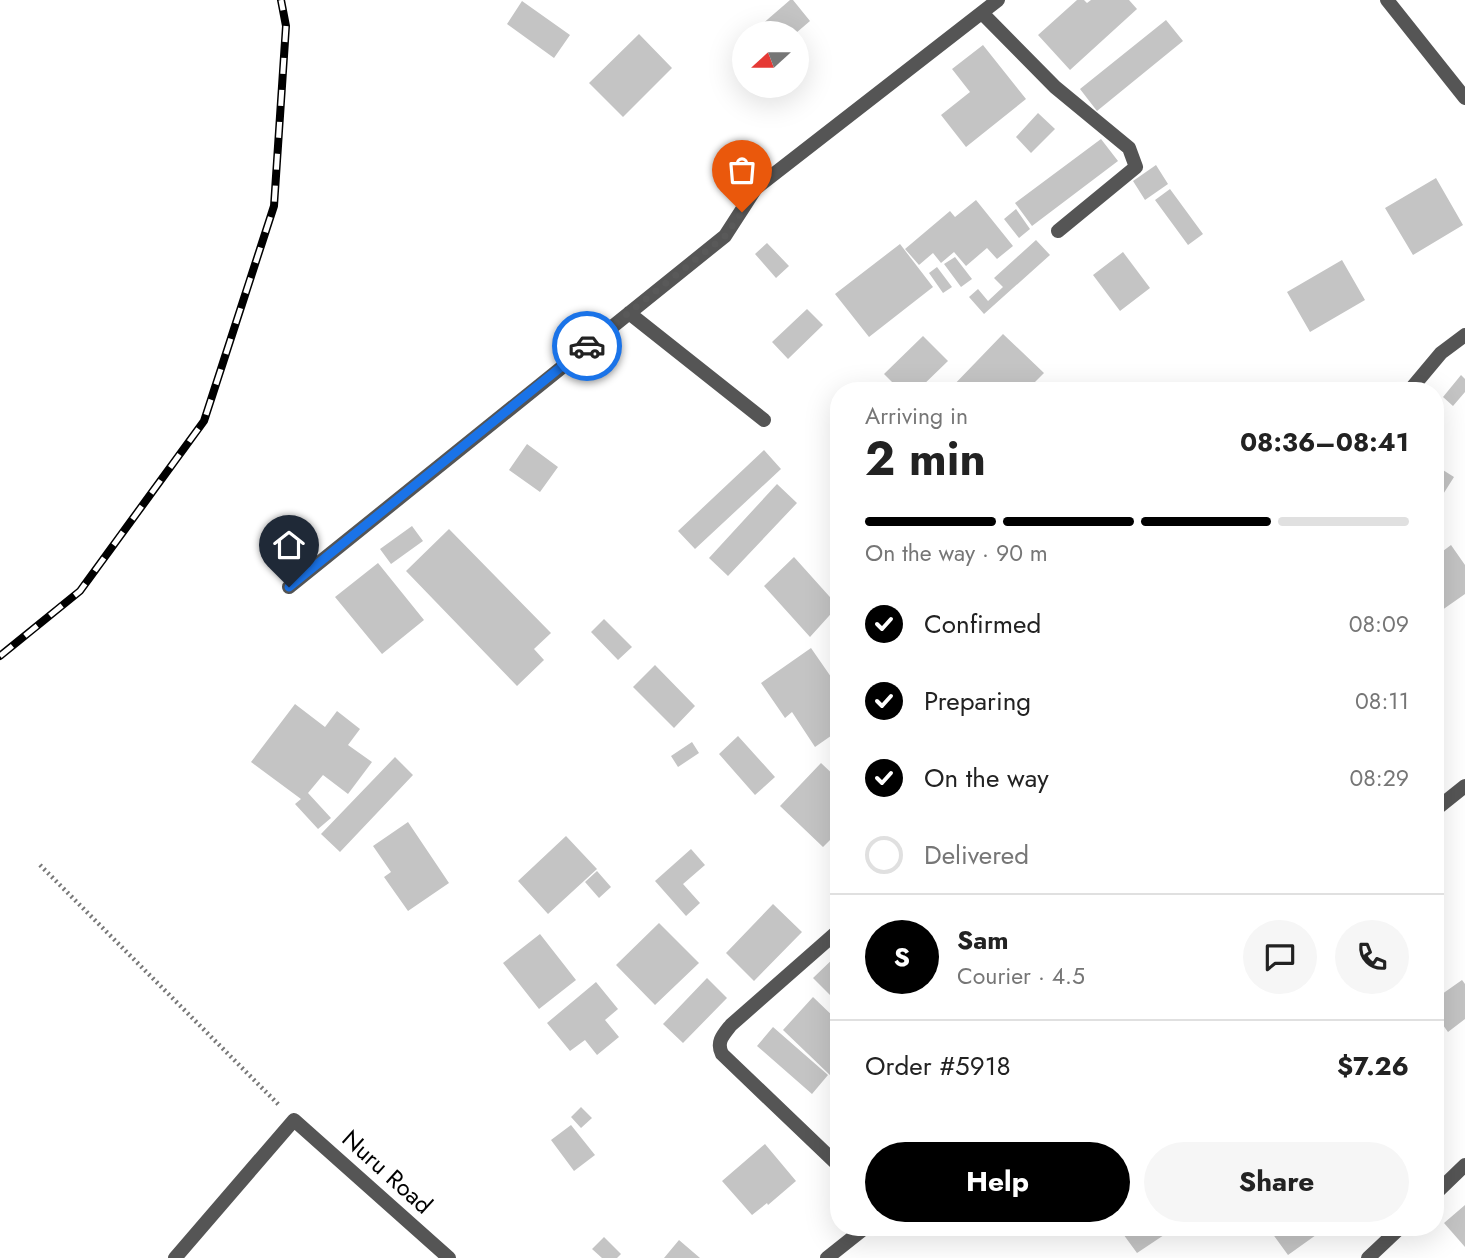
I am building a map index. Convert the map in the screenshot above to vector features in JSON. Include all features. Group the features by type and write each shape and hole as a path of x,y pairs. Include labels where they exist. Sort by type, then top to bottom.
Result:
{"street":[{"path":"289,587 725,236 756,188 998,0"},
{"path":"1387,0 1465,98"},
{"path":"982,13 1055,88 1129,148 1136,167 1058,231"},
{"path":"629,313 764,421"},
{"path":"1417,382 1441,353 1465,335"},
{"path":"1444,803 1465,786"},
{"path":"830,938 731,1025 720,1038 719,1047 722,1055 830,1157"},
{"path":"175,1258 294,1121"},
{"name":"Nuru Road","path":"294,1121 449,1258"},
{"path":"1444,1185 1465,1165"},
{"path":"827,1258 855,1236"},
{"path":"1368,1258 1391,1236"}],"path":[{"path":"40,865 294,1121"}],"building":[{"path":"793,0 810,21 809,22 766,21"},
{"path":"1077,0 1087,3 1091,0 1129,0 1137,9 1070,70 1038,35"},
{"path":"522,1 570,35 554,58 507,24"},
{"path":"1166,20 1183,41 1097,111 1080,89"},
{"path":"639,34 672,68 623,117 589,83"},
{"path":"983,45 1026,99 966,147 941,115 970,92 952,69"},
{"path":"1038,113 1055,129 1031,153 1016,137"},
{"path":"1101,139 1118,161 1032,226 1015,203"},
{"path":"1156,165 1168,184 1145,200 1133,181"},
{"path":"1436,178 1463,225 1413,255 1385,208"},
{"path":"1170,189 1203,234 1188,245 1155,200"},
{"path":"976,200 1013,246 997,259 987,248 966,266 954,252 941,263 933,253 919,265 905,249 950,211 955,217"},
{"path":"1016,209 1030,229 1019,238 1004,219"},
{"path":"1036,240 1050,255 984,314 969,297 978,289 988,301 1003,287 994,278"},
{"path":"767,243 789,266 776,278 755,254"},
{"path":"900,244 933,287 869,337 835,294"},
{"path":"1123,252 1150,288 1120,311 1093,275"},
{"path":"955,257 972,279 961,287 944,264"},
{"path":"1342,260 1365,300 1310,332 1287,292"},
{"path":"937,267 952,287 943,293 929,273"},
{"path":"807,309 823,325 788,359 772,342"},
{"path":"1003,334 1044,373 1035,382 957,382"},
{"path":"923,336 948,361 926,382 892,382 884,374"},
{"path":"1461,375 1465,379 1465,392 1453,406 1444,396"},
{"path":"527,444 558,467 540,492 509,470"},
{"path":"764,450 781,469 695,549 678,531"},
{"path":"1444,471 1454,477 1444,493"},
{"path":"777,484 797,503 728,576 709,558"},
{"path":"412,526 423,541 391,564 380,549"},
{"path":"449,529 551,633 534,649 544,660 517,686 406,571"},
{"path":"1451,545 1465,565 1465,594 1444,609 1444,550"},
{"path":"794,557 830,597 830,615 810,637 764,586"},
{"path":"378,563 424,620 382,654 335,597"},
{"path":"604,619 632,647 618,660 591,632"},
{"path":"811,648 830,675 830,737 815,747 792,712 785,718 761,683"},
{"path":"655,665 695,706 674,728 633,687"},
{"path":"295,704 325,727 337,711 360,729 348,745 372,762 348,794 323,775 308,793 331,818 318,829 295,804 301,799 251,762"},
{"path":"738,736 775,777 755,795 719,754"},
{"path":"692,742 699,753 678,767 671,756"},
{"path":"395,757 413,775 340,852 321,834"},
{"path":"821,763 830,771 830,840 823,847 780,806"},
{"path":"408,822 449,883 408,911 384,877 391,872 373,846"},
{"path":"566,836 597,869 548,914 518,881"},
{"path":"691,849 705,865 683,884 700,903 686,916 655,881"},
{"path":"597,871 611,887 599,898 585,882"},
{"path":"773,904 802,932 754,981 726,953"},
{"path":"659,923 699,963 655,1005 616,965"},
{"path":"540,934 576,980 539,1009 503,963"},
{"path":"830,962 830,995 813,978"},
{"path":"707,978 727,998 683,1043 663,1024"},
{"path":"1462,980 1465,984 1465,1019 1448,1032 1444,1026 1444,993"},
{"path":"596,982 618,1009 605,1020 619,1037 597,1055 585,1040 570,1051 547,1023"},
{"path":"813,997 830,1013 830,1075 783,1030"},
{"path":"773,1027 828,1075 812,1094 757,1046"},
{"path":"581,1107 592,1118 581,1128 571,1117"},
{"path":"571,1125 595,1155 574,1171 551,1140"},
{"path":"765,1144 796,1181 752,1215 722,1181"},
{"path":"1465,1205 1465,1247 1444,1223"},
{"path":"1125,1236 1162,1236 1137,1253"},
{"path":"1274,1236 1315,1236 1288,1255"},
{"path":"604,1237 621,1254 617,1258 602,1258 592,1249"},
{"path":"679,1240 700,1258 664,1258"}],"railway":[{"path":"0,656 80,591 204,421 274,206 286,26 281,0"}],"way so far":[{"path":"587,346 725,236 742,212"}],"route":[{"path":"289,587 587,346"}]}
